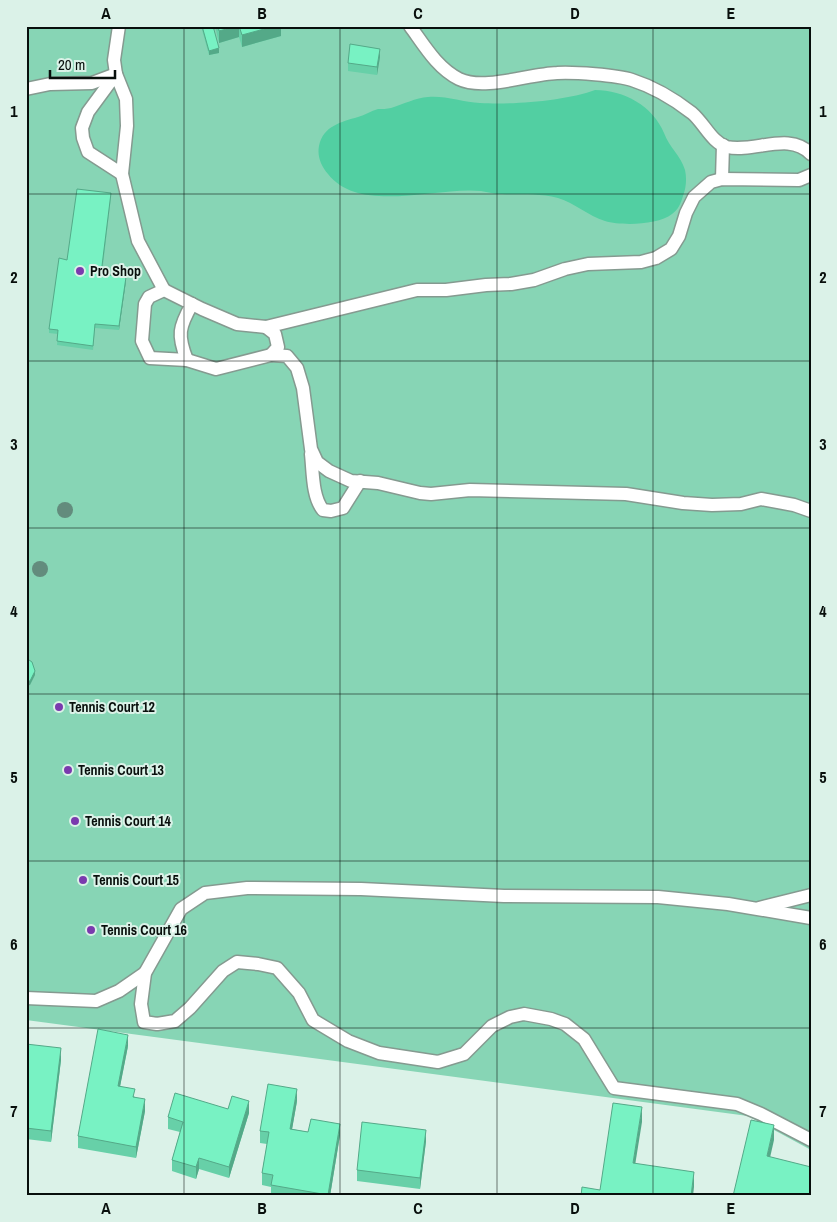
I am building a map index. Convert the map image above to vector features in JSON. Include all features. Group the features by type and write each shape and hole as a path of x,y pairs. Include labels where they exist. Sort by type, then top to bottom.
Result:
{"lane":[{"path":"119,26 114,60 116,74 126,99 127,126 122,174 138,242 164,290 237,324 266,327 417,290 446,290 511,284 534,280 565,269 588,264 641,262 656,258 671,248 679,236 686,213 694,197 710,182 722,179 799,180 811,175"},
{"path":"410,26 438,64 459,79 480,84 557,73 631,79 667,95 693,114 723,145 754,148 793,143 805,148 811,154"},
{"path":"26,89 50,84 92,83 116,74"},
{"path":"116,74 88,112 82,128 88,152 122,174"},
{"path":"722,179 723,145"},
{"path":"164,290 148,297 145,304 142,341 150,358 187,360 216,369 271,355 287,356 297,368 303,388 318,504 323,510 331,511 343,508 360,481"},
{"path":"187,360 180,343 182,321 192,304"},
{"path":"266,327 275,334 278,347 271,355"},
{"path":"311,449 317,462 329,471 351,481 378,483 420,493 431,494 470,490 626,494 683,503 712,505 741,504 761,499 794,505 811,512"},
{"path":"811,918 728,904 658,897 504,896 361,889 248,888 205,893 181,909 145,974 141,1004 144,1022 157,1024 175,1021 190,1008 222,971 237,962 258,964 277,968 299,993 312,1020 348,1041 379,1053 438,1062 464,1054 492,1026 510,1017 524,1014 551,1019 565,1024 584,1039 614,1088 736,1104 762,1114 811,1140"},
{"path":"754,909 811,895"},
{"path":"26,998 96,1002 119,991 145,974"}],"shaded area":[{"path":"26,26 811,26 811,1150 748,1116 26,1020"},
{"path":"595,90 627,96 645,108 659,123 669,143 681,160 686,173 685,190 678,208 666,218 640,224 612,223 599,219 564,200 551,196 499,194 481,191 400,196 379,196 359,193 342,186 328,174 319,157 321,139 329,129 339,123 378,109 391,108 419,99 434,97 480,103 523,103 569,97"}],"building":[{"path":"202,26 213,26 219,48 209,51"},
{"path":"218,26 237,26 219,31"},
{"path":"239,26 275,26 242,35"},
{"path":"350,44 380,49 377,67 348,63"},
{"name":"Pro Shop","path":"77,189 111,193 101,274 126,277 119,326 95,324 93,346 57,341 58,330 49,329 59,258 67,260"},
{"path":"26,658 32,662 35,671 30,681 26,682"},
{"path":"98,1029 128,1035 118,1086 135,1089 133,1097 145,1099 136,1147 78,1136"},
{"path":"26,1044 61,1048 51,1131 26,1128"},
{"path":"268,1084 297,1089 290,1129 308,1132 311,1119 340,1124 328,1195 271,1185 273,1175 262,1173 269,1132 260,1131"},
{"path":"175,1093 228,1109 232,1096 249,1101 229,1167 199,1158 196,1167 172,1160 183,1122 168,1117"},
{"path":"613,1103 642,1107 633,1163 694,1172 691,1196 581,1196 582,1187 600,1190"},
{"path":"751,1120 774,1125 767,1156 811,1167 811,1196 733,1196"},
{"path":"362,1122 426,1130 420,1178 357,1170"}],"place":[{"name":"Pro Shop","path":"80,271"},
{"name":"Tennis Court 12","path":"59,707"},
{"name":"Tennis Court 13","path":"68,770"},
{"name":"Tennis Court 14","path":"75,821"},
{"name":"Tennis Court 15","path":"83,880"},
{"name":"Tennis Court 16","path":"91,930"}]}
